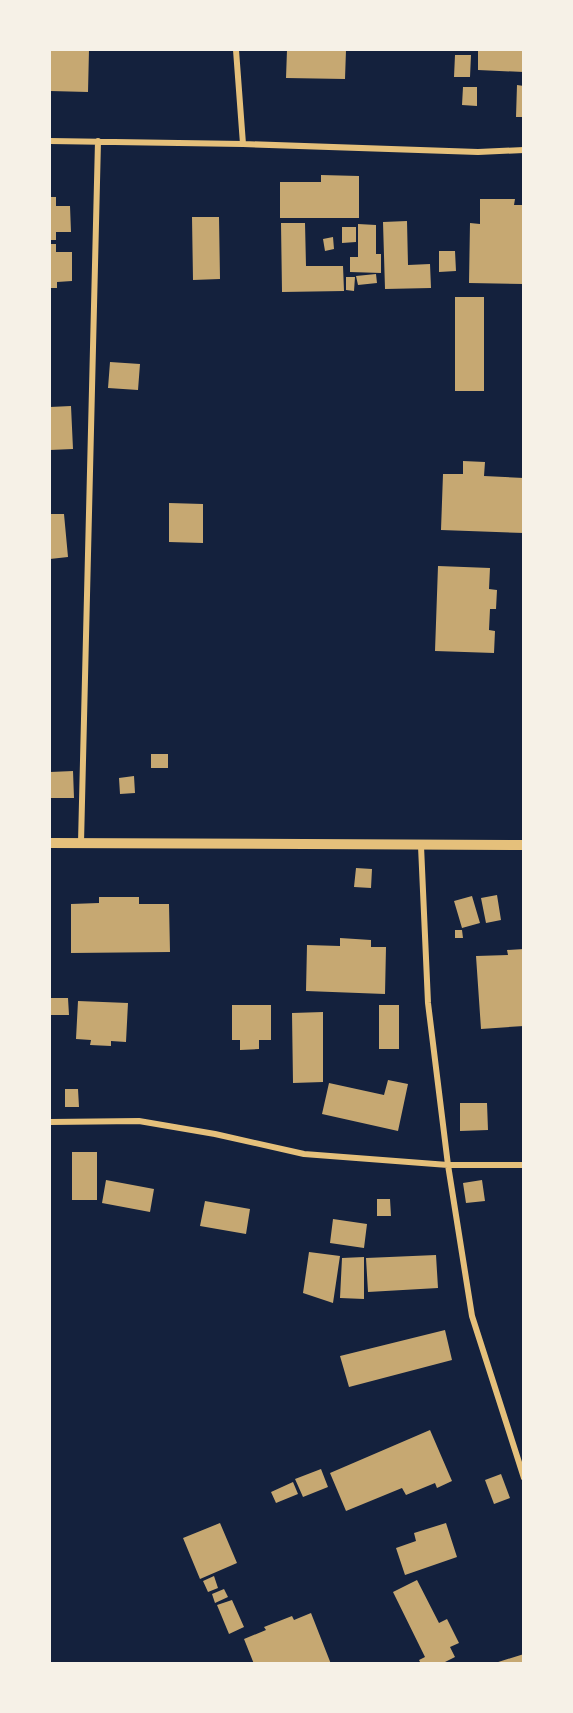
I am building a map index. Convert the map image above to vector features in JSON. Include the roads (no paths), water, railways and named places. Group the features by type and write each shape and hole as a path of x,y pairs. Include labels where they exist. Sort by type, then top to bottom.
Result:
{"street":[{"path":"236,50 243,144"},
{"path":"50,141 456,151 524,150"},
{"path":"81,843 98,141"},
{"path":"50,843 524,845"},
{"path":"422,846 428,1003 447,1166 472,1316 524,1478"},
{"path":"50,1122 139,1121 215,1134 304,1154 447,1166 524,1165"}]}
